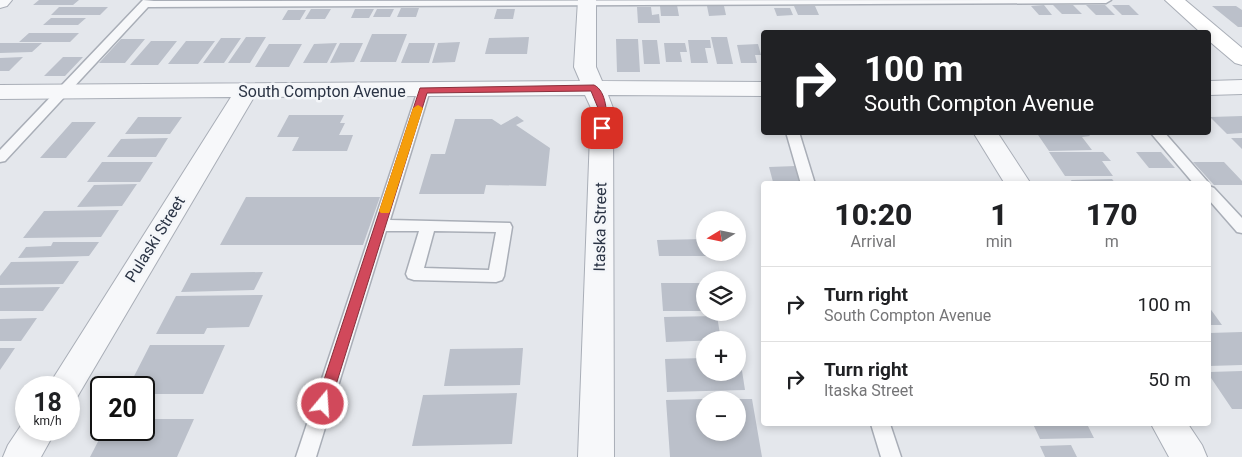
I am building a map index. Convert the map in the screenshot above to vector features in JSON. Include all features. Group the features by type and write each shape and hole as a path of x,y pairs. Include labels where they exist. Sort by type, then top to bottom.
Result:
{"street":[{"path":"1174,0 1209,30"},
{"name":"Itaska Street","path":"587,1 586,67 602,108 596,457"},
{"path":"1211,32 1242,59"},
{"name":"South Compton Avenue","path":"0,92 594,88 761,89"},
{"path":"1211,88 1242,88"},
{"name":"Pulaski Street","path":"71,376 246,91"},
{"path":"987,135 1016,181"},
{"path":"1169,426 1189,457"},
{"path":"21,457 31,441"}],"lane":[{"path":"0,158 147,2 1106,0"},
{"path":"306,457 424,90"},
{"path":"793,135 807,181"},
{"path":"1159,135 1199,181"},
{"path":"1211,194 1242,228"},
{"path":"380,225 505,227 496,276 414,274 428,226"},
{"path":"882,426 891,457"}],"building":[{"path":"39,0 79,0 73,5 33,5"},
{"path":"677,5 679,16 661,16 660,6"},
{"path":"1044,5 1052,15 1039,15 1031,6"},
{"path":"1053,5 1073,5 1082,14 1062,14"},
{"path":"1086,5 1105,5 1115,15 1096,15"},
{"path":"1112,5 1129,5 1139,15 1122,15"},
{"path":"707,6 724,6 726,15 709,16"},
{"path":"794,6 815,6 819,15 798,15"},
{"path":"1212,6 1236,6 1242,10 1242,27 1238,27"},
{"path":"59,7 108,7 100,15 51,15"},
{"path":"637,7 651,7 652,15 659,14 660,23 638,23"},
{"path":"401,8 419,8 416,17 397,17"},
{"path":"774,8 790,8 793,15 777,16"},
{"path":"311,9 331,9 325,19 305,19"},
{"path":"355,9 374,9 369,18 351,18"},
{"path":"377,9 394,9 390,17 373,17"},
{"path":"497,9 515,9 513,19 494,19"},
{"path":"288,10 306,10 300,20 282,20"},
{"path":"51,18 86,18 78,25 43,25"},
{"path":"29,33 79,33 70,42 19,42"},
{"path":"372,34 407,34 396,62 360,62"},
{"path":"246,37 266,37 250,63 228,63"},
{"path":"529,37 527,54 485,54 489,38"},
{"path":"711,37 727,37 733,64 717,64"},
{"path":"221,38 241,38 224,63 203,63"},
{"path":"121,39 145,39 125,63 99,63"},
{"path":"616,39 638,39 640,72 617,72"},
{"path":"642,40 657,40 660,64 644,64"},
{"path":"688,40 710,40 711,48 705,48 708,63 691,63"},
{"path":"151,41 177,41 158,65 130,65"},
{"path":"186,41 215,41 198,64 168,64"},
{"path":"460,42 455,62 432,63 438,43"},
{"path":"0,43 42,43 32,52 0,53"},
{"path":"337,43 327,63 303,63 314,44"},
{"path":"340,43 363,43 354,62 330,63"},
{"path":"409,43 435,43 429,63 401,63"},
{"path":"664,43 685,43 687,52 680,52 682,62 666,62"},
{"path":"269,44 302,44 289,67 255,67"},
{"path":"758,44 761,55 755,55 757,63 741,63 737,45"},
{"path":"23,57 9,71 0,71 0,58"},
{"path":"63,57 83,57 65,76 44,76"},
{"path":"289,115 344,115 340,123 345,123 339,135 353,135 347,151 292,151 299,137 277,137"},
{"path":"517,116 524,121 516,125 550,148 546,186 486,185 484,194 419,194 431,154 445,154 455,119 492,119 501,125"},
{"path":"1242,116 1242,133 1227,134 1211,117"},
{"path":"138,117 182,117 170,134 125,134"},
{"path":"72,122 96,122 66,158 40,158"},
{"path":"1038,135 1090,136 1082,137 1092,150 1049,151"},
{"path":"168,138 156,157 107,157 121,139"},
{"path":"1231,138 1242,138 1242,149"},
{"path":"1049,152 1103,152 1111,161 1102,161 1113,176 1065,176"},
{"path":"1136,152 1161,152 1175,168 1149,168"},
{"path":"102,162 153,162 140,182 87,182"},
{"path":"1193,162 1224,162 1242,181 1242,185 1214,185"},
{"path":"796,166 800,181 773,181 769,167"},
{"path":"1112,179 1114,181 1072,181"},
{"path":"137,184 122,206 77,207 94,185"},
{"path":"246,197 380,197 363,245 220,245"},
{"path":"119,210 101,237 23,238 44,211"},
{"path":"696,239 696,256 659,256 657,240"},
{"path":"53,242 99,242 89,256 18,258 26,247 51,246"},
{"path":"79,261 63,284 0,285 0,276 11,262"},
{"path":"263,272 254,290 181,292 191,273"},
{"path":"661,283 696,283 696,311 663,311"},
{"path":"60,287 43,311 0,311 0,288"},
{"path":"263,295 249,327 207,328 204,334 156,334 176,296"},
{"path":"1211,310 1222,325 1211,325"},
{"path":"696,316 696,321 718,321 720,331 696,331 696,341 666,342 664,317"},
{"path":"37,318 21,341 0,341 0,319"},
{"path":"1242,332 1242,365 1211,366 1211,333"},
{"path":"150,345 225,345 203,394 155,394 155,376 134,376"},
{"path":"0,348 15,348 0,370"},
{"path":"523,348 520,385 444,386 450,349"},
{"path":"696,358 696,381 744,381 745,390 667,392 665,359"},
{"path":"1242,371 1242,409 1232,409 1211,378 1211,372"},
{"path":"517,393 512,444 412,446 423,395"},
{"path":"696,399 696,441 746,441 746,399 752,399 762,457 670,457 666,400"},
{"path":"155,419 194,419 177,457 90,457 98,441 155,441"},
{"path":"1034,426 1088,426 1094,438 1040,439"},
{"path":"1071,445 1077,457 1045,457 1040,446"}],"slow traffic":[{"path":"385,211 418,108"}],"route":[{"path":"323,404 424,90 594,88 602,108 602,128"}]}
